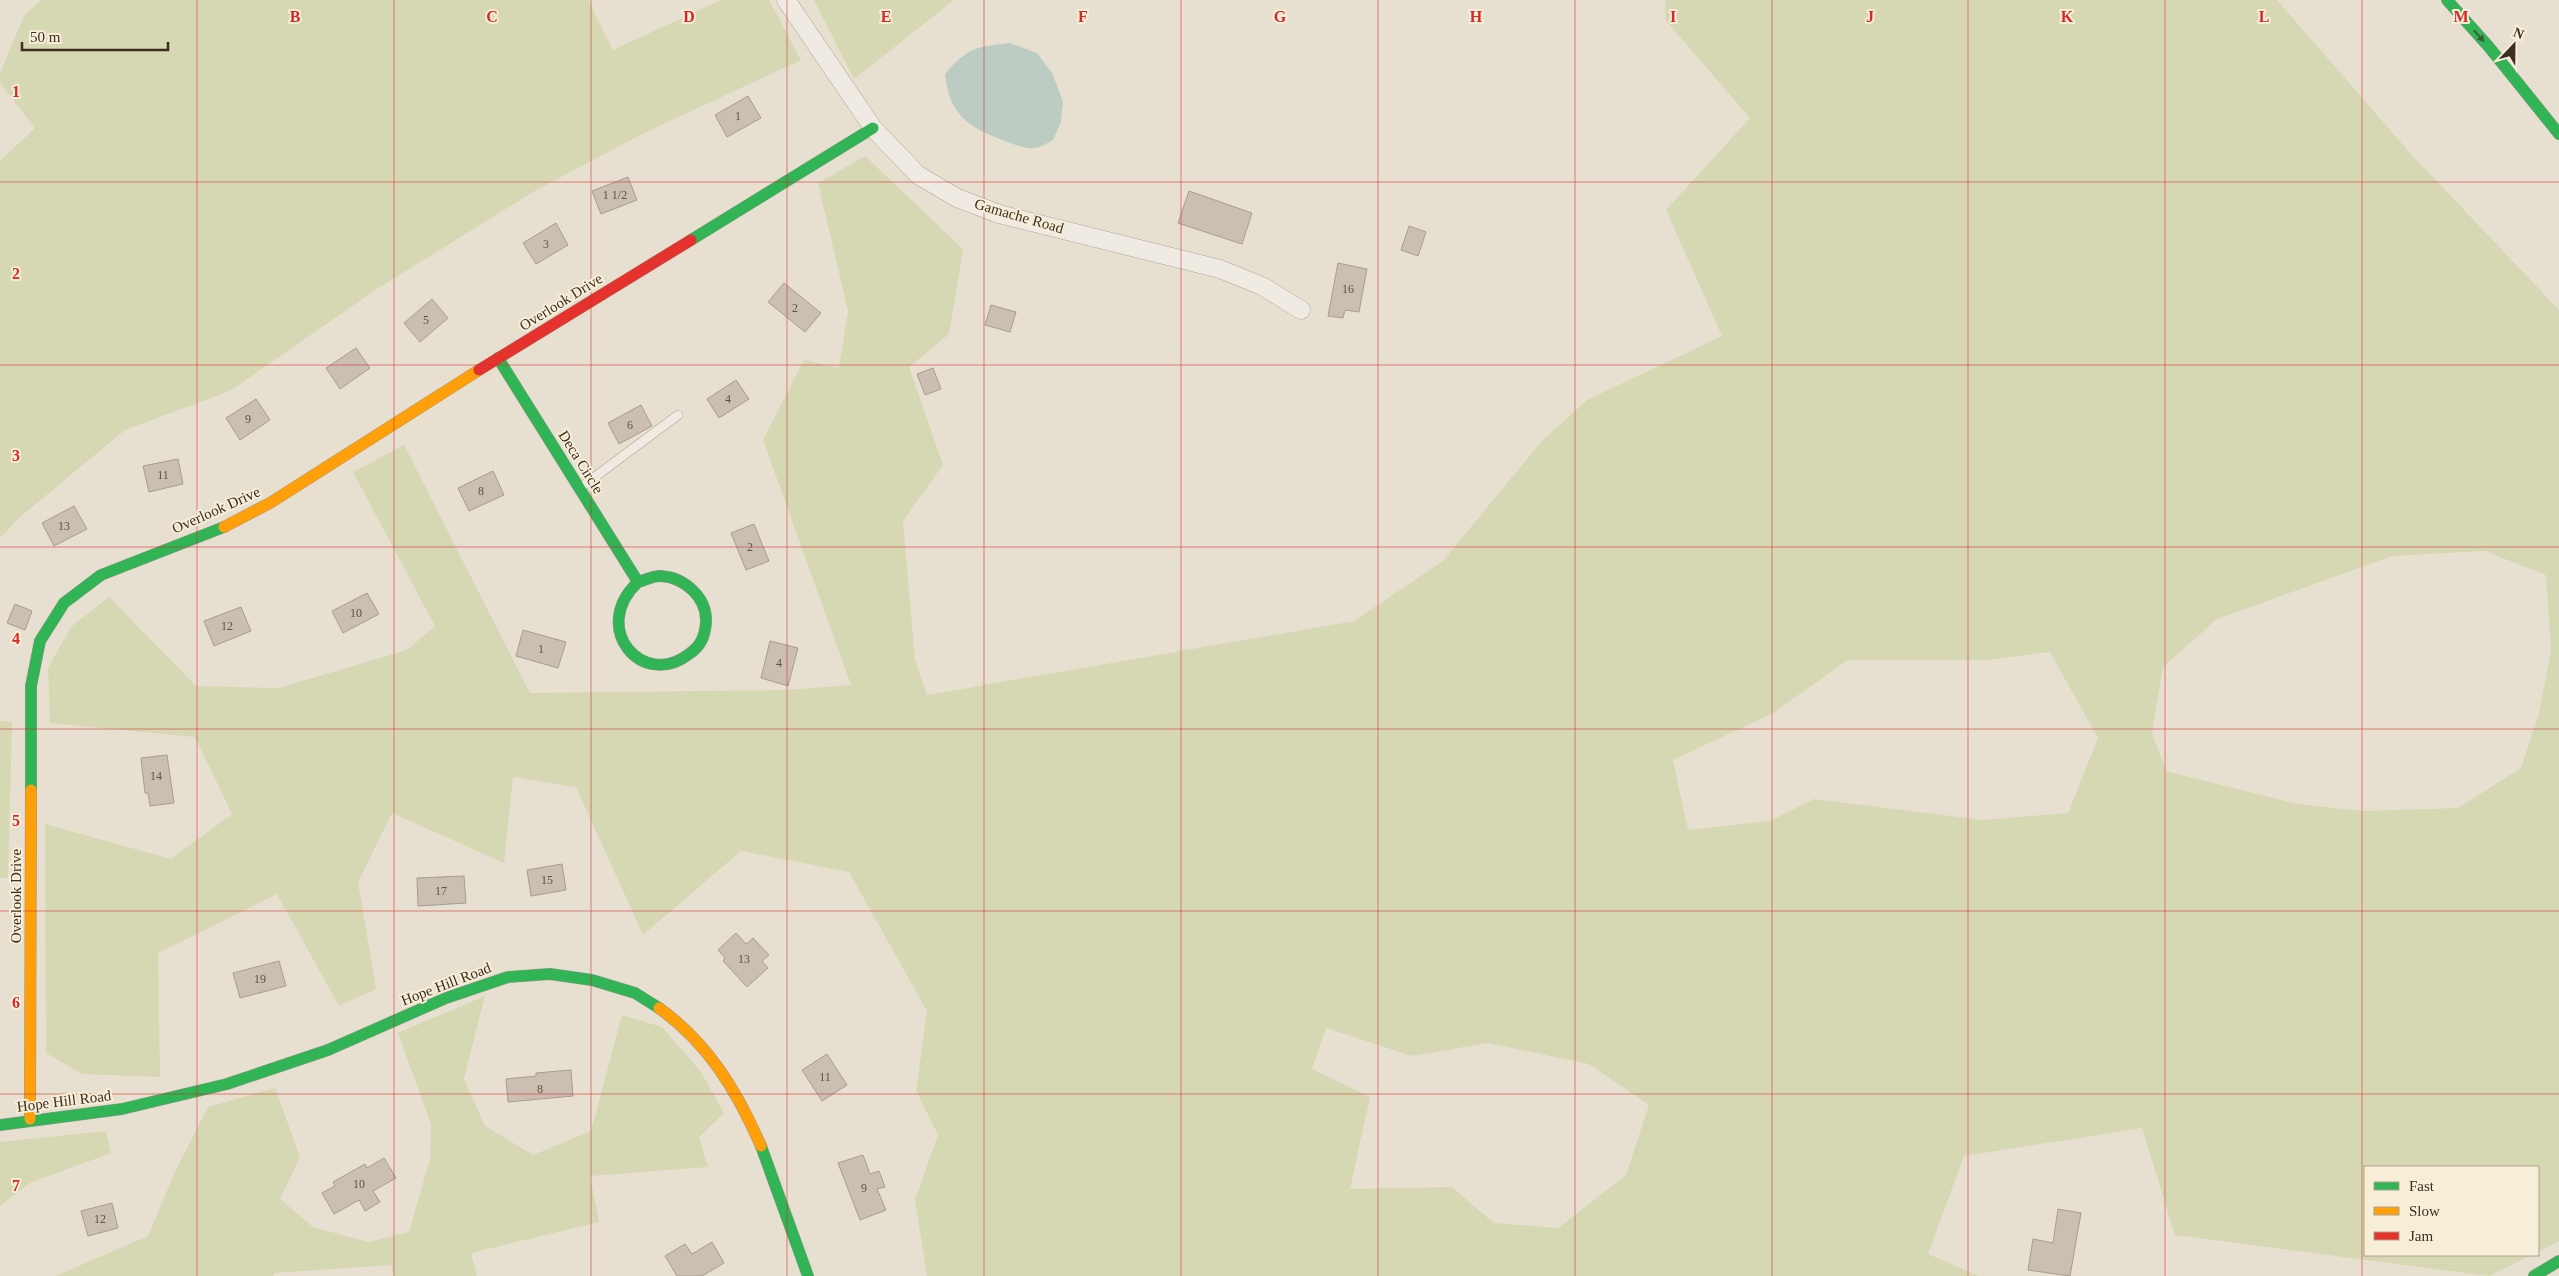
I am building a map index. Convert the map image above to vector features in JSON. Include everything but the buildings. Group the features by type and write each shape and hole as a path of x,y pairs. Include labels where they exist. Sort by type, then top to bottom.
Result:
{"main road":[{"path":"2446,0 2489,47 2559,134"},
{"name":"Overlook Drive","path":"30,1119 31,686 40,641 50,621 64,603 101,575 229,524 270,503 326,465 498,358 873,128"},
{"name":"Deca Circle","path":"498,358 638,582"},
{"path":"654,576 672,576 688,584 699,596 706,613 705,630 698,646 685,658 668,664 651,663 635,656 623,643 617,627 618,609 625,594 638,582 654,576"},
{"name":"Hope Hill Road","path":"0,1125 30,1119 92,1115 245,1080 309,1058 454,994 498,980 543,974 588,978 632,992 671,1014 688,1029 731,1082 750,1123 808,1276"},
{"path":"2534,1276 2559,1262"}],"street":[{"name":"Gamache Road","path":"786,0 873,128 918,175 956,198 999,214 1220,268 1262,286 1301,310"}],"lane":[{"path":"579,488 678,415"}],"green space":[{"path":"41,0 588,0 613,50 721,0 769,0 801,60 642,134 533,192 377,289 230,391 125,430 20,517 0,538 0,161 35,128 0,83 0,73 24,16"},
{"path":"814,0 954,0 854,79"},
{"path":"1665,0 2277,0 2410,153 2559,310 2559,1241 2539,1251 2539,1166 2364,1166 2364,1256 2530,1256 2489,1276 2175,1235 2142,1128 1964,1156 1928,1254 1979,1276 927,1276 915,1200 938,1135 916,1091 927,1011 849,872 741,851 643,935 576,787 513,777 504,863 392,813 358,882 376,989 339,1006 277,894 158,953 160,1077 82,1074 46,1053 45,824 171,859 232,814 195,737 50,723 48,668 71,627 109,597 196,686 279,688 407,650 435,626 353,472 404,445 530,693 787,690 851,685 763,440 804,360 839,368 848,311 818,183 865,156 963,249 949,334 909,367 943,465 903,521 915,660 927,695 1354,621 1443,561 1541,442 1587,400 1722,336 1666,210 1750,118 1666,21","holes":["2485,551 2546,575 2551,651 2539,713 2521,768 2458,808 2363,811 2297,804 2166,771 2152,733 2163,667 2217,619 2392,556","2050,652 2098,738 2068,813 1983,820 1814,799 1770,821 1688,830 1673,760 1773,713 1848,660 1987,660","1326,1028 1412,1056 1487,1043 1589,1064 1649,1105 1626,1175 1558,1228 1494,1223 1452,1187 1350,1189 1370,1097 1312,1069"]},
{"path":"0,721 12,722 8,878 0,878"},
{"path":"485,996 464,1079 485,1126 533,1155 591,1131 622,1015 662,1027 701,1072 724,1113 699,1137 708,1167 590,1176 599,1222 471,1253 477,1276 394,1276 391,1265 274,1273 274,1276 56,1276 148,1236 174,1174 208,1107 275,1088 300,1157 280,1199 313,1227 368,1242 409,1232 430,1159 431,1124 398,1033"},
{"path":"106,1131 111,1153 30,1183 0,1206 0,1142"}],"shaded area":[{"path":"1010,43 1037,53 1052,73 1063,101 1061,122 1053,140 1044,145 1028,148 1012,144 981,130 963,118 956,110 947,88 945,74 967,53 981,47"}],"traffic: fast":[{"path":"2447,0 2489,47 2559,134"},
{"path":"691,240 873,128"},
{"path":"498,358 638,582 624,600 619,618 620,634 628,649 640,659 655,664 672,663 697,648 705,632 706,622 703,604 692,590 685,584 669,577 657,576 638,582"},
{"path":"31,790 31,686 40,641 64,603 101,575 224,527"},
{"path":"0,1125 122,1109 227,1084 328,1050 446,998 508,977 550,974 592,980 635,993 659,1008"},
{"path":"761,1146 808,1276"},
{"path":"2534,1276 2559,1261"}],"traffic: slow":[{"path":"224,527 270,503 479,370"},
{"path":"30,1119 31,790"},
{"path":"659,1008 692,1037 719,1070 742,1106 761,1146"}],"traffic: jam":[{"path":"479,370 691,240"}]}
